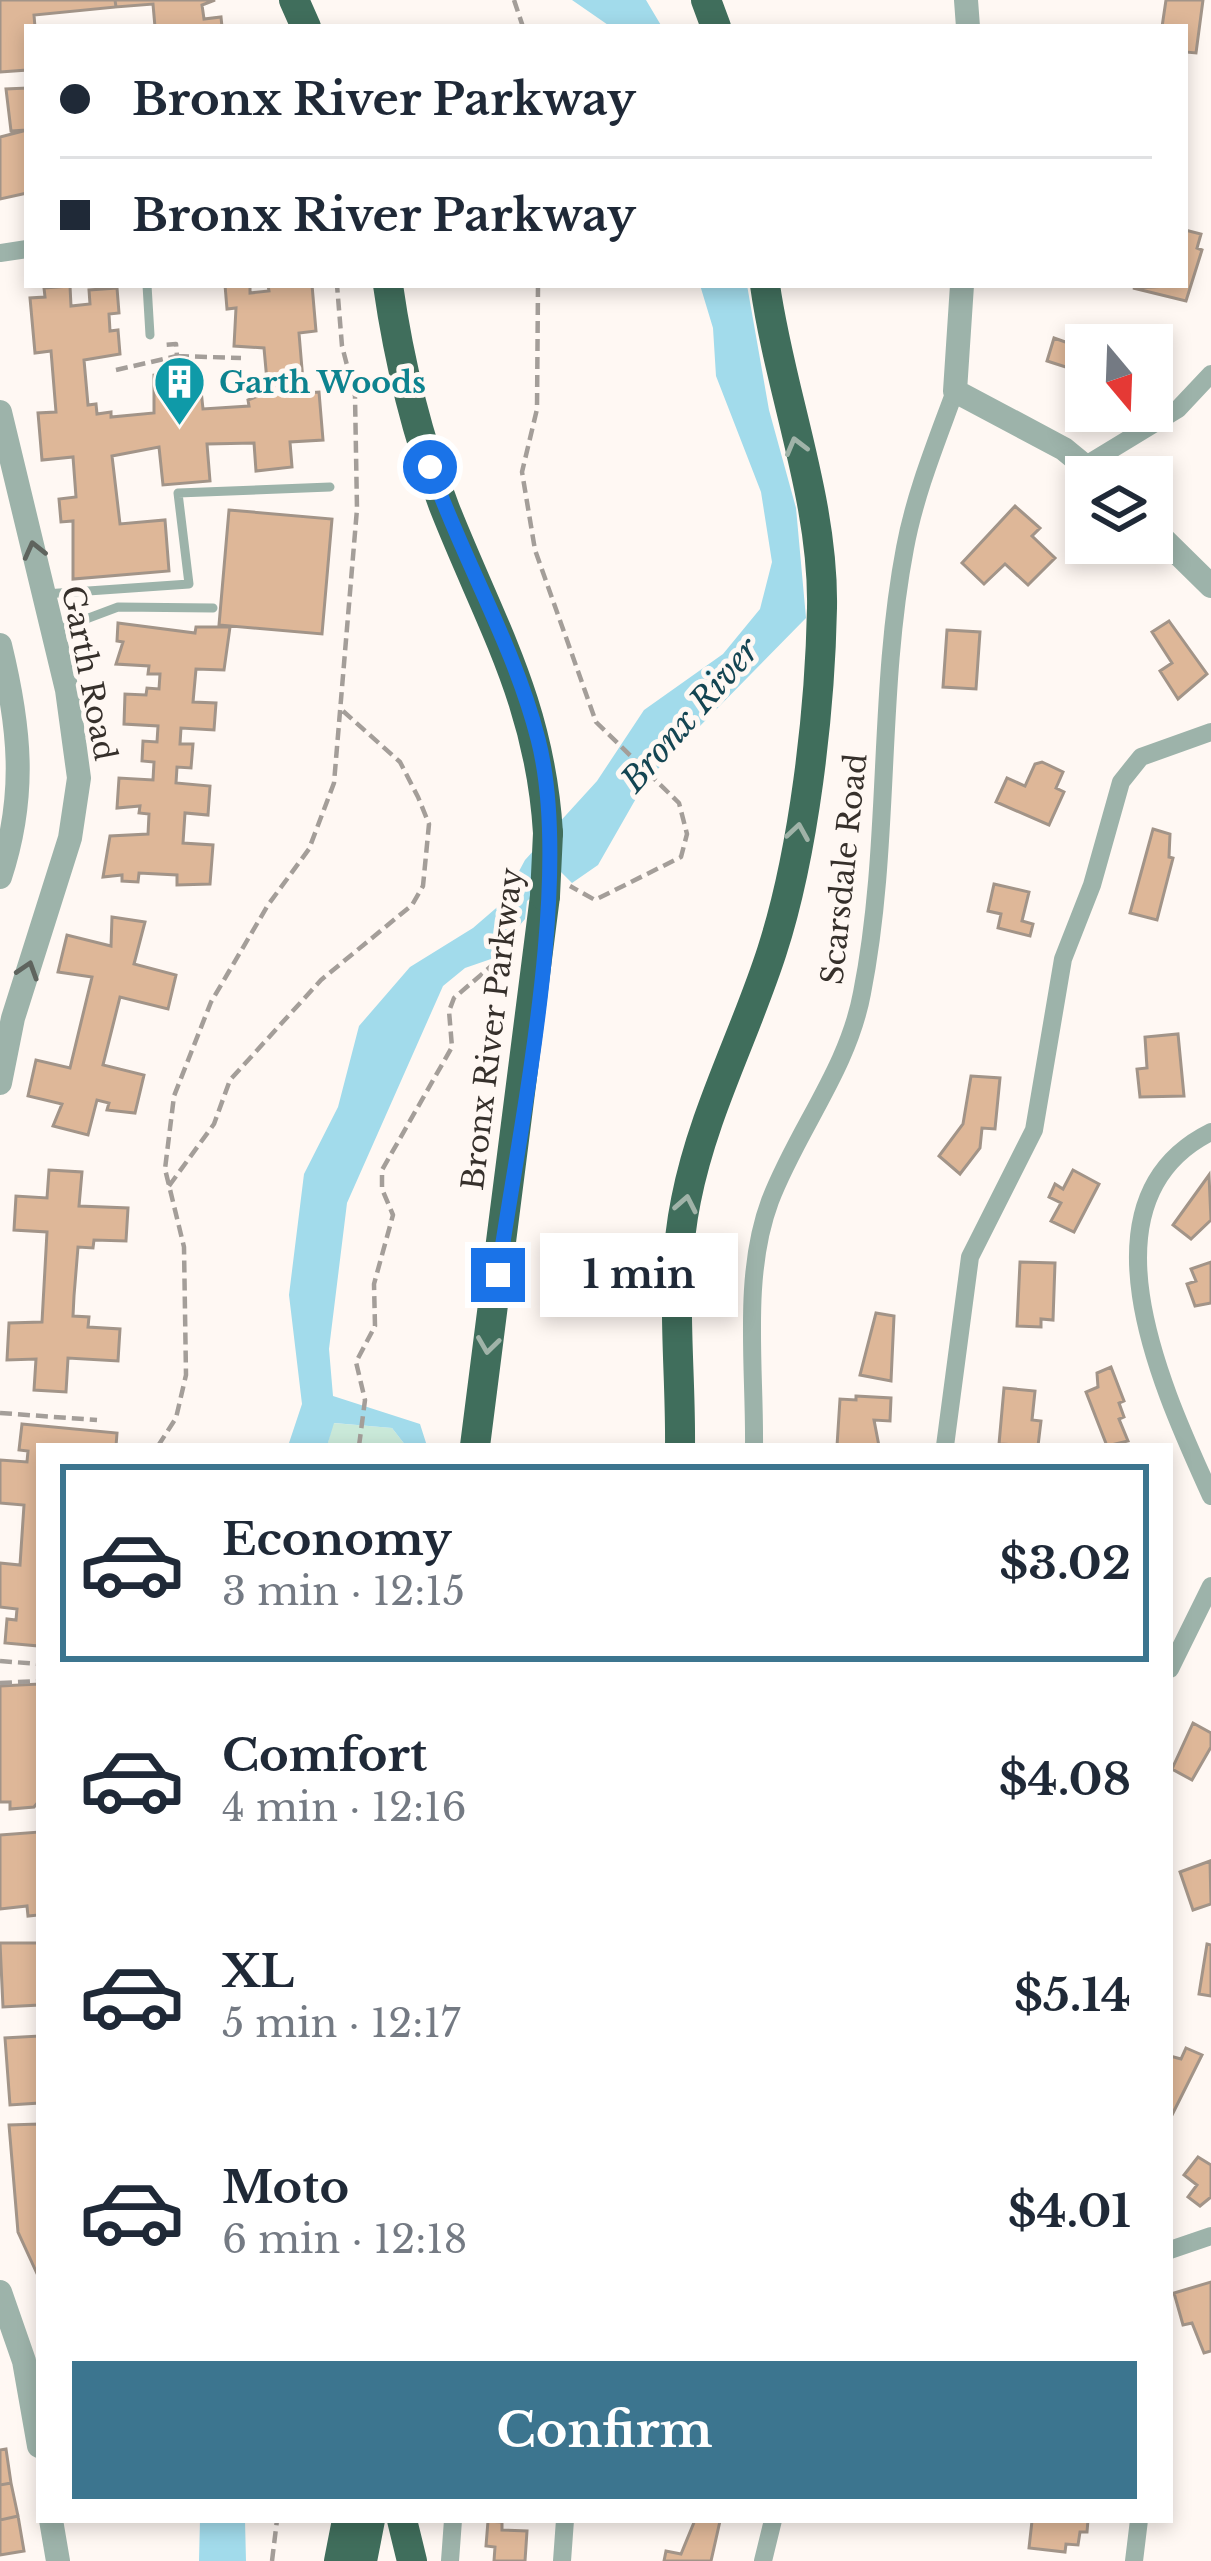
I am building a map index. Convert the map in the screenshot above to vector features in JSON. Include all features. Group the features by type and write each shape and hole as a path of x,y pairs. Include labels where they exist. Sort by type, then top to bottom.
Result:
{"highway":[{"name":"Bronx River Parkway","path":"389,288 407,390 430,467 538,739 548,832 545,896 475,1443"},
{"path":"680,1443 674,1303 685,1203 704,1130 784,907 804,790 821,626 816,531 766,288"},
{"path":"339,2561 346,2523"},
{"path":"362,2561 369,2523"},
{"path":"403,2523 412,2561"}],"street":[{"name":"Scarsdale Road","path":"754,1443 754,1321 763,1226 777,1184 842,1057 861,1000 873,928 905,548 955,391 962,288"},
{"path":"1113,456 1178,410 1211,374"},
{"path":"955,391 1066,456"},
{"name":"Garth Road","path":"0,412 76,734 77,797 64,863 13,1018 0,1083"},
{"path":"1173,548 1211,586"},
{"path":"0,644 19,726 21,770 16,818 0,877"},
{"path":"945,1443 970,1258 1034,1130 1063,958 1092,885 1121,782 1142,757 1211,732"},
{"path":"1211,1132 1183,1149 1159,1177 1145,1205 1139,1240 1154,1356 1211,1496"},
{"path":"1173,1663 1211,1586"},
{"path":"1173,2249 1211,2236"},
{"path":"0,2291 36,2435"},
{"path":"52,2523 58,2561"},
{"path":"450,2561 453,2523"},
{"path":"562,2561 565,2523"},
{"path":"763,2561 772,2523"},
{"path":"1134,2561 1138,2523"}],"lane":[{"path":"148,288 150,335"},
{"path":"45,594 189,584 178,493 330,487"},
{"path":"53,631 118,607 213,608"}],"path":[{"path":"160,1443 176,1418 186,1375 184,1247 165,1169 174,1096 211,1002 318,830 334,783 357,508 355,396 342,346 337,288"},
{"path":"538,288 537,409 526,447 522,490 543,581 596,722 679,803 687,834 681,857 595,900 578,893"},
{"path":"176,344 177,356"},
{"path":"116,370 177,356 241,358"},
{"path":"169,1186 214,1124 230,1081 321,980 412,905 423,886 429,824 418,797 400,762 340,708"},
{"path":"359,1443 365,1400 356,1362 375,1326 374,1284 393,1215 382,1189 382,1171 452,1047 449,1011 454,998 493,968"},
{"path":"0,1413 97,1420"},
{"path":"0,1661 36,1664"},
{"path":"0,1683 36,1682"},
{"path":"272,2561 277,2523"}],"green space":[{"path":"333,1423 392,1428 404,1443 328,1443"}],"water":[{"path":"572,0 646,0 660,24 607,24"},
{"name":"Bronx River","path":"701,288 748,288 769,410 796,508 806,618 646,781 598,865 572,883 561,872 527,901 525,919 491,959 465,968 443,986 347,1203 329,1349 333,1396 420,1424 426,1443 404,1443 392,1428 334,1423 328,1443 289,1443 302,1404 289,1295 304,1174 338,1107 359,1026 410,967 473,928 502,903 525,860 597,781 644,710 723,654 760,609 772,562 761,492 716,376 713,328"},
{"path":"200,2523 245,2523 246,2561 199,2561"}],"building":[{"path":"0,0 115,0 116,7 34,15 35,24 24,24 24,70 0,72"},
{"path":"115,0 215,0 202,5 204,19 221,17 222,24 155,24 153,4 116,7"},
{"path":"1166,0 1203,0 1196,53 1188,52 1188,24 1162,24"},
{"path":"24,88 24,130 11,131 6,89"},
{"path":"24,131 24,194 0,199 0,137"},
{"path":"1188,231 1201,234 1197,248 1202,250 1186,301 1133,288 1188,288"},
{"name":"Garth Woods","path":"44,288 70,288 71,306 90,304 89,290 117,288 119,313 109,314 110,331 118,330 120,354 84,360 88,405 96,404 97,414 111,412 111,417 154,413 154,375 199,371 203,409 249,406 248,400 268,392 264,348 234,346 236,308 227,309 225,288 250,288 250,293 312,288 316,331 299,333 304,393 319,392 323,440 290,442 292,467 256,471 254,443 207,444 210,481 163,485 159,447 112,456 120,524 165,520 169,571 73,579 73,521 61,522 59,499 76,497 73,457 42,460 38,413 56,412 51,351 35,353 30,298 45,297"},
{"path":"1054,338 1065,342 1065,367 1047,361"},
{"path":"1015,506 1040,528 1032,536 1055,558 1028,585 1005,564 984,584 962,563"},
{"path":"229,510 332,519 322,634 219,625"},
{"path":"1169,621 1207,674 1178,699 1160,671 1172,663 1152,632"},
{"path":"118,623 195,633 196,627 230,627 224,670 196,669 193,702 216,703 214,730 181,728 180,744 193,744 191,768 177,767 176,783 210,786 208,815 185,813 183,843 213,845 210,884 177,885 177,875 139,873 138,882 122,881 122,875 103,877 110,836 148,834 149,814 139,813 140,806 117,808 119,778 153,780 154,762 142,761 143,741 157,742 158,726 124,724 125,694 146,695 147,688 159,689 160,674 148,674 149,666 116,664 123,642 117,641"},
{"path":"947,630 980,632 976,689 943,687"},
{"path":"1042,762 1063,772 1056,788 1064,792 1049,825 996,802 1007,778 1025,786 1035,764"},
{"path":"1153,829 1170,834 1169,857 1173,858 1157,920 1130,913"},
{"path":"994,884 1029,892 1022,921 1033,924 1030,936 998,928 1001,914 988,911"},
{"path":"112,917 145,922 134,964 176,975 168,1009 120,997 103,1065 144,1075 135,1113 107,1110 109,1103 97,1100 88,1135 53,1126 62,1104 28,1096 36,1060 70,1068 92,977 58,972 67,935 111,946"},
{"path":"1178,1034 1184,1096 1140,1097 1137,1069 1147,1068 1145,1037"},
{"path":"971,1076 1000,1078 995,1129 982,1128 980,1148 960,1174 939,1156 963,1124"},
{"path":"49,1170 82,1172 79,1206 128,1208 126,1241 94,1240 93,1248 78,1247 74,1296 73,1316 89,1317 88,1327 120,1329 118,1361 68,1358 66,1392 34,1390 36,1359 7,1360 9,1323 42,1322 47,1232 14,1230 16,1196 47,1198"},
{"path":"1073,1170 1099,1184 1074,1232 1051,1221 1061,1203 1049,1197 1055,1184 1063,1189"},
{"path":"1209,1175 1211,1220 1191,1239 1173,1225"},
{"path":"1020,1262 1055,1263 1053,1320 1041,1319 1041,1327 1017,1326"},
{"path":"1211,1262 1211,1303 1195,1306 1187,1284 1196,1281 1191,1269"},
{"path":"876,1313 894,1316 891,1381 860,1375"},
{"path":"1111,1367 1124,1401 1119,1403 1124,1417 1119,1419 1128,1441 1106,1443 1086,1392 1098,1387 1097,1373"},
{"path":"1004,1388 1035,1391 1032,1420 1041,1421 1038,1443 999,1443"},
{"path":"856,1396 891,1398 890,1421 874,1420 878,1443 837,1443 840,1399 856,1400"},
{"path":"22,1424 117,1433 116,1443 36,1443 36,1646 5,1643 7,1619 16,1620 17,1609 0,1607 0,1563 20,1565 24,1505 0,1503 0,1460 27,1462 28,1451 19,1450"},
{"path":"36,1684 34,1807 10,1809 10,1802 0,1802 0,1686"},
{"path":"1193,1723 1211,1733 1211,1747 1192,1780 1173,1767"},
{"path":"36,1832 36,1915 28,1916 27,1906 0,1909 0,1835"},
{"path":"1210,1861 1211,1904 1193,1910 1180,1872"},
{"path":"0,1943 36,1943 36,2005 3,2007"},
{"path":"1207,1944 1211,1945 1211,1996 1199,1994"},
{"path":"36,2036 36,2103 10,2105 5,2038"},
{"path":"1186,2048 1202,2055 1173,2113 1173,2057 1181,2059"},
{"path":"36,2124 36,2271 18,2232 9,2125"},
{"path":"1198,2157 1211,2165 1211,2197 1200,2206 1188,2197 1197,2185 1184,2175"},
{"path":"1211,2282 1211,2351 1204,2353 1192,2323 1183,2325 1174,2293"},
{"path":"6,2449 11,2483 0,2485 0,2450"},
{"path":"11,2483 18,2516 0,2520 0,2485"},
{"path":"18,2516 24,2551 0,2555 0,2520"},
{"path":"488,2523 502,2523 502,2530 527,2531 525,2561 494,2561 495,2547 486,2546"},
{"path":"694,2523 720,2523 711,2561 664,2561 666,2551 681,2554"},
{"path":"1032,2523 1088,2523 1078,2545 1066,2544 1065,2552 1029,2548"}],"place":[{"name":"Garth Woods","path":"180,428"}],"route":[{"path":"430,467 521,687 538,739 545,790 548,846 541,962 498,1275"}]}
